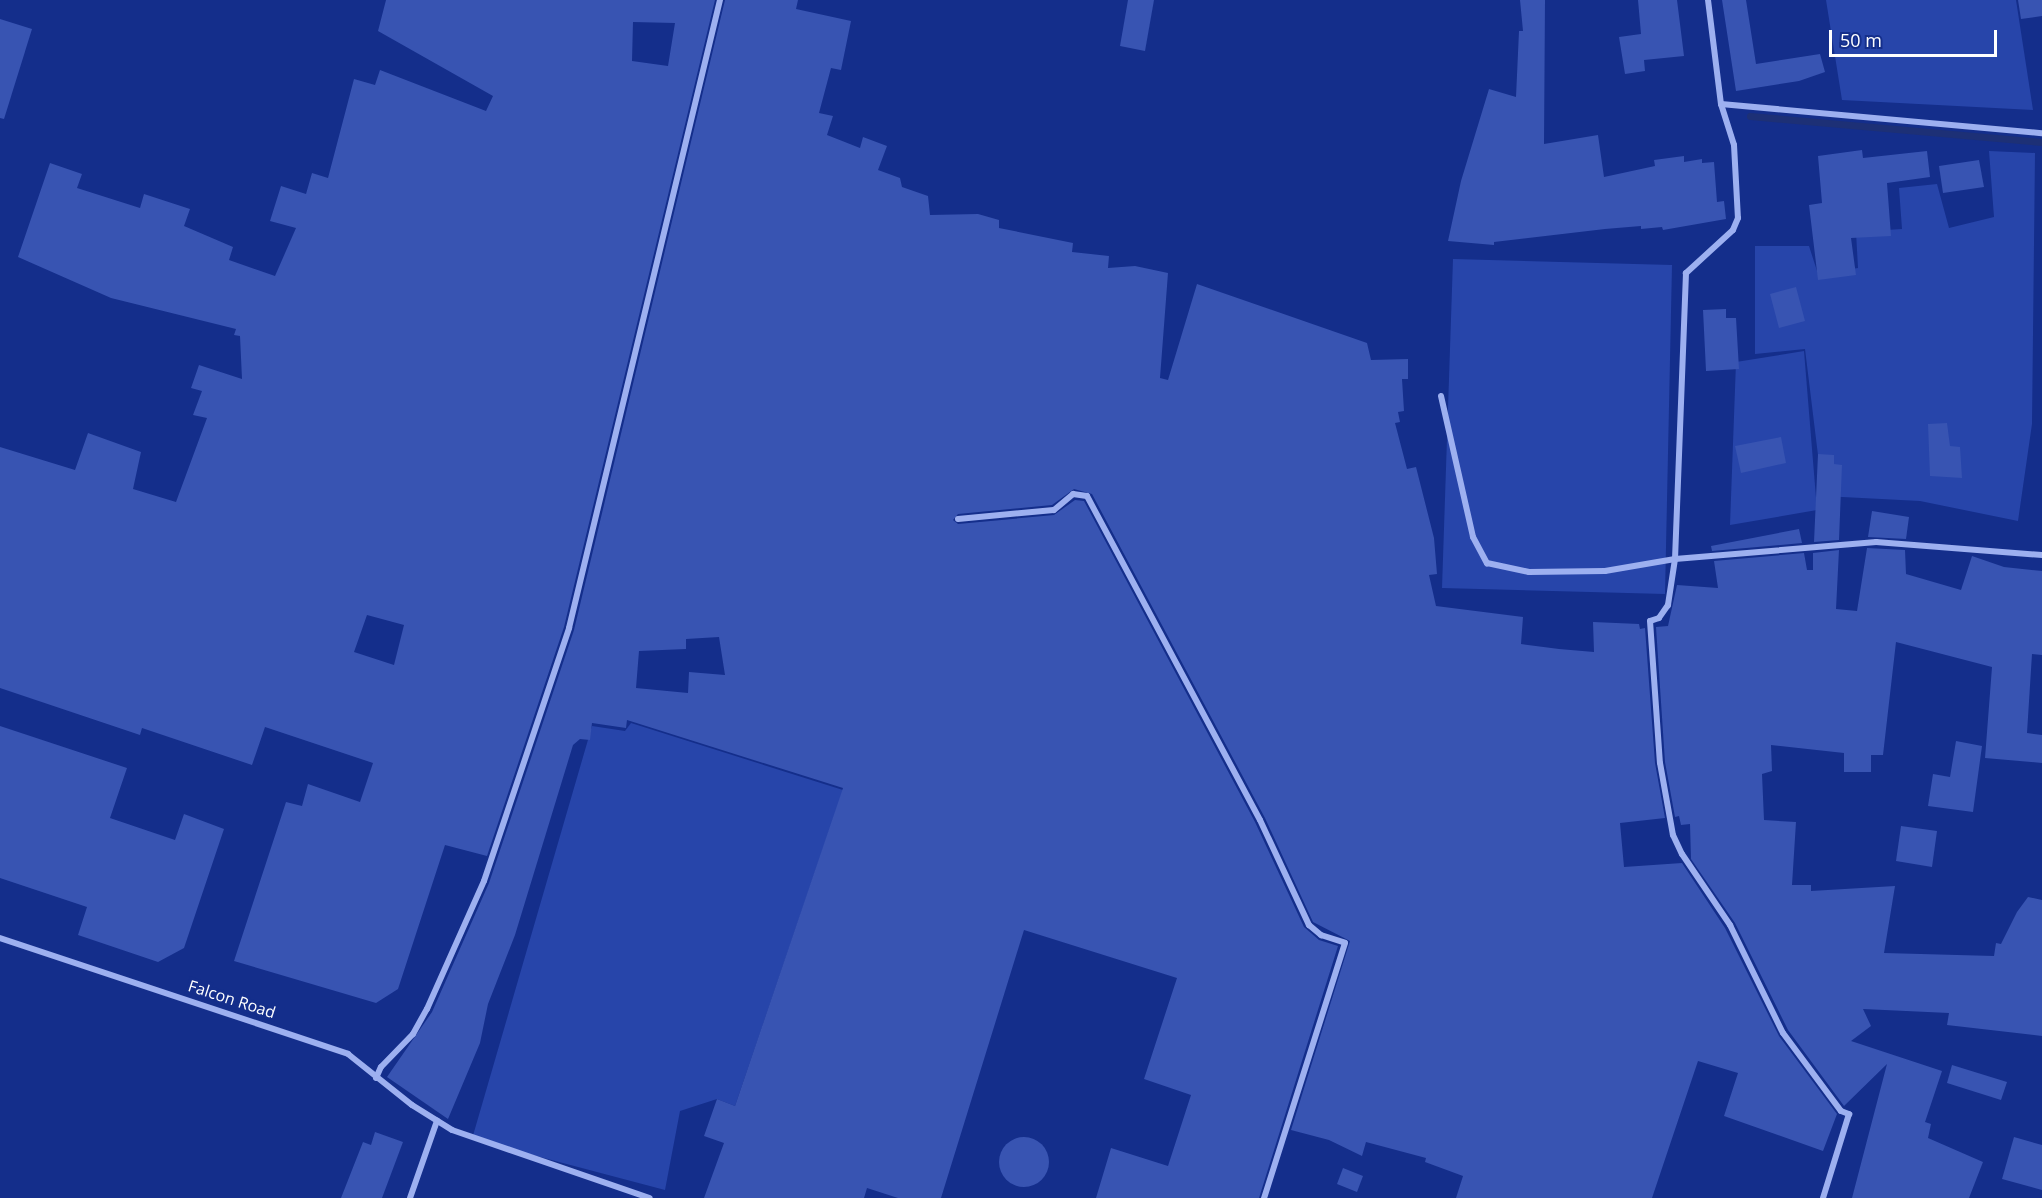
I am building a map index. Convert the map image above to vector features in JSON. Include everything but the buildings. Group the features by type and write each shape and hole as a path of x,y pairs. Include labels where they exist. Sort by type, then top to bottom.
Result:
{"street":[{"path":"376,1078 381,1067 413,1034 427,1009 484,881 569,628 720,0"},
{"path":"1708,0 1721,104 1734,145 1738,218 1733,230 1686,273 1675,559 1668,606 1659,618 1650,621 1660,763 1673,835 1730,925 1783,1032 1841,1111 1849,1114 1823,1198"},
{"path":"1721,104 2042,133"},
{"path":"1442,396 1473,537 1487,563 1529,572 1594,571 1675,559 1876,542 2042,555"},
{"path":"958,519 1054,510 1073,494 1087,496 1260,820 1309,925 1321,935 1345,943 1264,1198"},
{"name":"Falcon Road","path":"0,938 348,1054 376,1078 437,1121 468,1137 650,1198"},
{"path":"410,1198 437,1121"}],"shaded area":[{"path":"1826,0 2016,0 2033,110 1842,100"},
{"path":"1989,151 2035,153 2032,424 2018,521 1920,501 1823,496 1805,349 1755,354 1755,246 1809,246 1818,274 1858,268 1856,232 1902,229 1899,188 1937,184 1949,228 1994,217"},
{"path":"1453,259 1672,265 1665,594 1442,588"},
{"path":"1804,351 1817,510 1730,525 1736,362"},
{"path":"631,723 843,790 735,1106 717,1099 680,1111 665,1190 472,1139 592,726 625,731"}],"waterway":[{"path":"1750,116 2042,142"}]}
